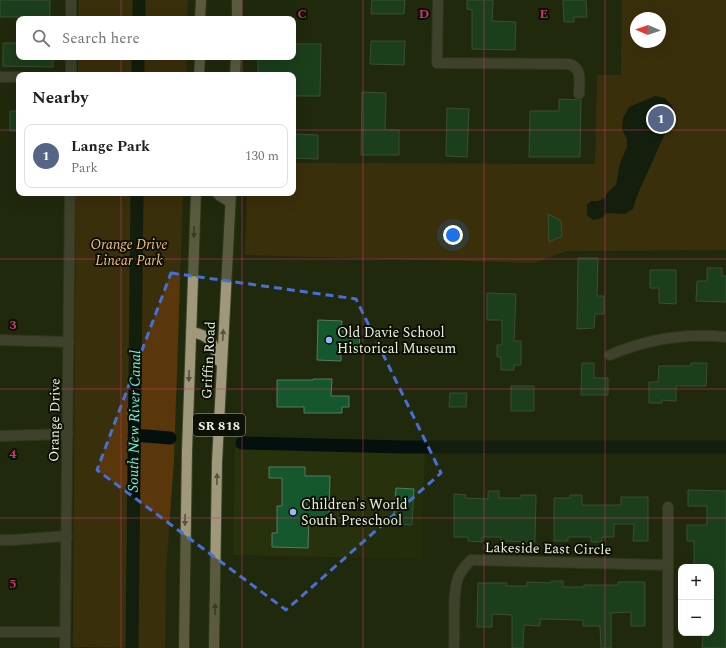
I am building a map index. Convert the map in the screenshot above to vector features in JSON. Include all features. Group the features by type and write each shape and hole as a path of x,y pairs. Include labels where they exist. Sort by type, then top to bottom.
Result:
{"main road":[{"path":"200,16 201,0"},
{"path":"237,0 237,16"},
{"path":"199,72 200,60"},
{"path":"235,72 236,60"},
{"name":"Griffin Road","path":"184,648 185,538 196,196"},
{"path":"220,196 231,197"},
{"name":"Griffin Road","path":"214,648 217,462 231,197"},
{"path":"191,332 201,333 209,339 215,347 221,367"}],"street":[{"path":"71,0 71,16"},
{"path":"438,0 437,63 574,65 577,68 579,94"},
{"path":"71,60 71,72"},
{"path":"0,77 16,77"},
{"name":"Orange Drive","path":"65,648 70,196"},
{"path":"610,355 639,344 674,337 726,337"},
{"path":"0,340 69,342"},
{"path":"0,436 68,434"},
{"path":"668,507 668,648"},
{"path":"0,540 67,536"},
{"name":"Lakeside East Circle","path":"454,648 455,590 458,578 463,568 471,560 668,565"},
{"path":"0,632 65,632"}],"highlighted area":[{"path":"171,273 356,299 441,473 286,610 97,470"}],"shaded area":[{"path":"655,96 665,98 672,106 674,113 672,123 663,138 637,196 633,209 625,214 607,213 602,218 593,220 587,215 587,205 591,201 598,201 605,198 607,193 616,185 620,163 627,147 627,139 622,130 623,118 629,107"},
{"path":"235,448 366,451 425,450 421,559 233,555"}],"green space":[{"path":"79,0 188,0 187,16 78,16"},
{"path":"622,0 726,0 726,250 566,251 534,263 245,255 247,196 296,196 296,163 595,164 597,75 621,75"},
{"path":"78,60 187,60 186,72 78,72"},
{"name":"Orange Drive Linear Park","path":"76,196 183,196 174,460 166,572 165,648 73,647"}],"building":[{"path":"0,0 50,0 50,16 0,17"},
{"path":"372,0 405,0 404,14 371,14"},
{"path":"467,0 493,0 492,21 516,22 515,50 472,49 472,10 467,9"},
{"path":"563,0 586,0 587,17 574,17 574,22 564,22"},
{"path":"371,41 405,41 404,65 370,64"},
{"path":"3,43 16,43 16,60 53,60 53,67 3,66"},
{"path":"296,44 321,44 320,96 296,96 296,72 258,72 258,60 296,60"},
{"path":"362,92 386,93 385,130 399,130 399,155 361,155"},
{"path":"559,99 581,100 580,157 529,157 530,111 559,111"},
{"path":"447,108 469,109 467,157 446,156"},
{"path":"10,111 16,111 16,131 10,131"},
{"path":"296,134 318,135 318,159 296,158"},
{"path":"548,214 561,221 562,236 549,242"},
{"path":"578,258 598,258 597,296 604,296 604,314 595,314 594,328 577,329"},
{"path":"707,268 722,268 722,276 726,276 726,302 696,301 697,281 707,281"},
{"path":"650,270 676,270 676,304 659,303 659,288 650,288"},
{"path":"487,293 516,294 514,341 521,341 521,365 514,365 514,370 501,370 501,357 497,357 497,345 502,345 502,320 487,320"},
{"path":"318,320 342,321 341,331 360,331 359,351 341,351 341,361 317,360"},
{"path":"582,363 594,363 594,378 608,378 608,395 581,395"},
{"path":"691,363 707,363 706,386 676,386 676,401 662,400 662,403 649,403 649,382 658,382 659,366 691,366"},
{"path":"332,379 331,396 349,396 349,407 342,407 342,413 304,413 304,407 277,407 277,380"},
{"path":"511,386 534,386 534,411 511,411"},
{"path":"450,393 467,393 466,407 449,407"},
{"name":"Children's World South Preschool","path":"269,467 305,467 305,476 330,476 329,517 309,517 308,548 272,547 272,533 277,533 277,506 282,506 282,478 269,478"},
{"path":"396,488 414,489 412,525 393,524"},
{"path":"688,490 726,491 726,648 702,648 703,636 714,636 714,564 694,564 694,541 687,541 687,525 707,525 707,506 688,506"},
{"path":"488,491 499,491 499,498 521,498 521,495 536,495 535,542 501,541 501,537 482,537 482,542 468,541 468,537 454,537 454,494 466,495 465,498 488,499"},
{"path":"570,495 582,495 582,505 621,505 621,497 648,497 648,541 633,541 634,524 614,524 614,537 602,537 602,542 591,542 591,537 568,537 568,541 554,541 554,498 570,498"},
{"path":"551,581 563,581 563,587 584,587 584,585 618,585 618,582 645,582 645,626 631,626 631,612 611,613 611,648 601,648 600,626 583,626 583,620 540,619 540,626 524,625 523,648 512,648 512,615 492,614 492,627 477,627 478,583 507,583 506,586 527,586 527,582 551,583"}],"waterway":[{"name":"South New River Canal","path":"139,0 139,16"},
{"name":"South New River Canal","path":"138,60 138,72"},
{"name":"South New River Canal","path":"132,648 137,196"},
{"path":"134,435 170,438"},
{"path":"242,443 403,447 726,447"}],"place":[{"name":"Lange Park","path":"661,119"},
{"name":"Old Davie School Historical Museum","path":"329,340"},
{"name":"Children's World South Preschool","path":"293,512"}]}
